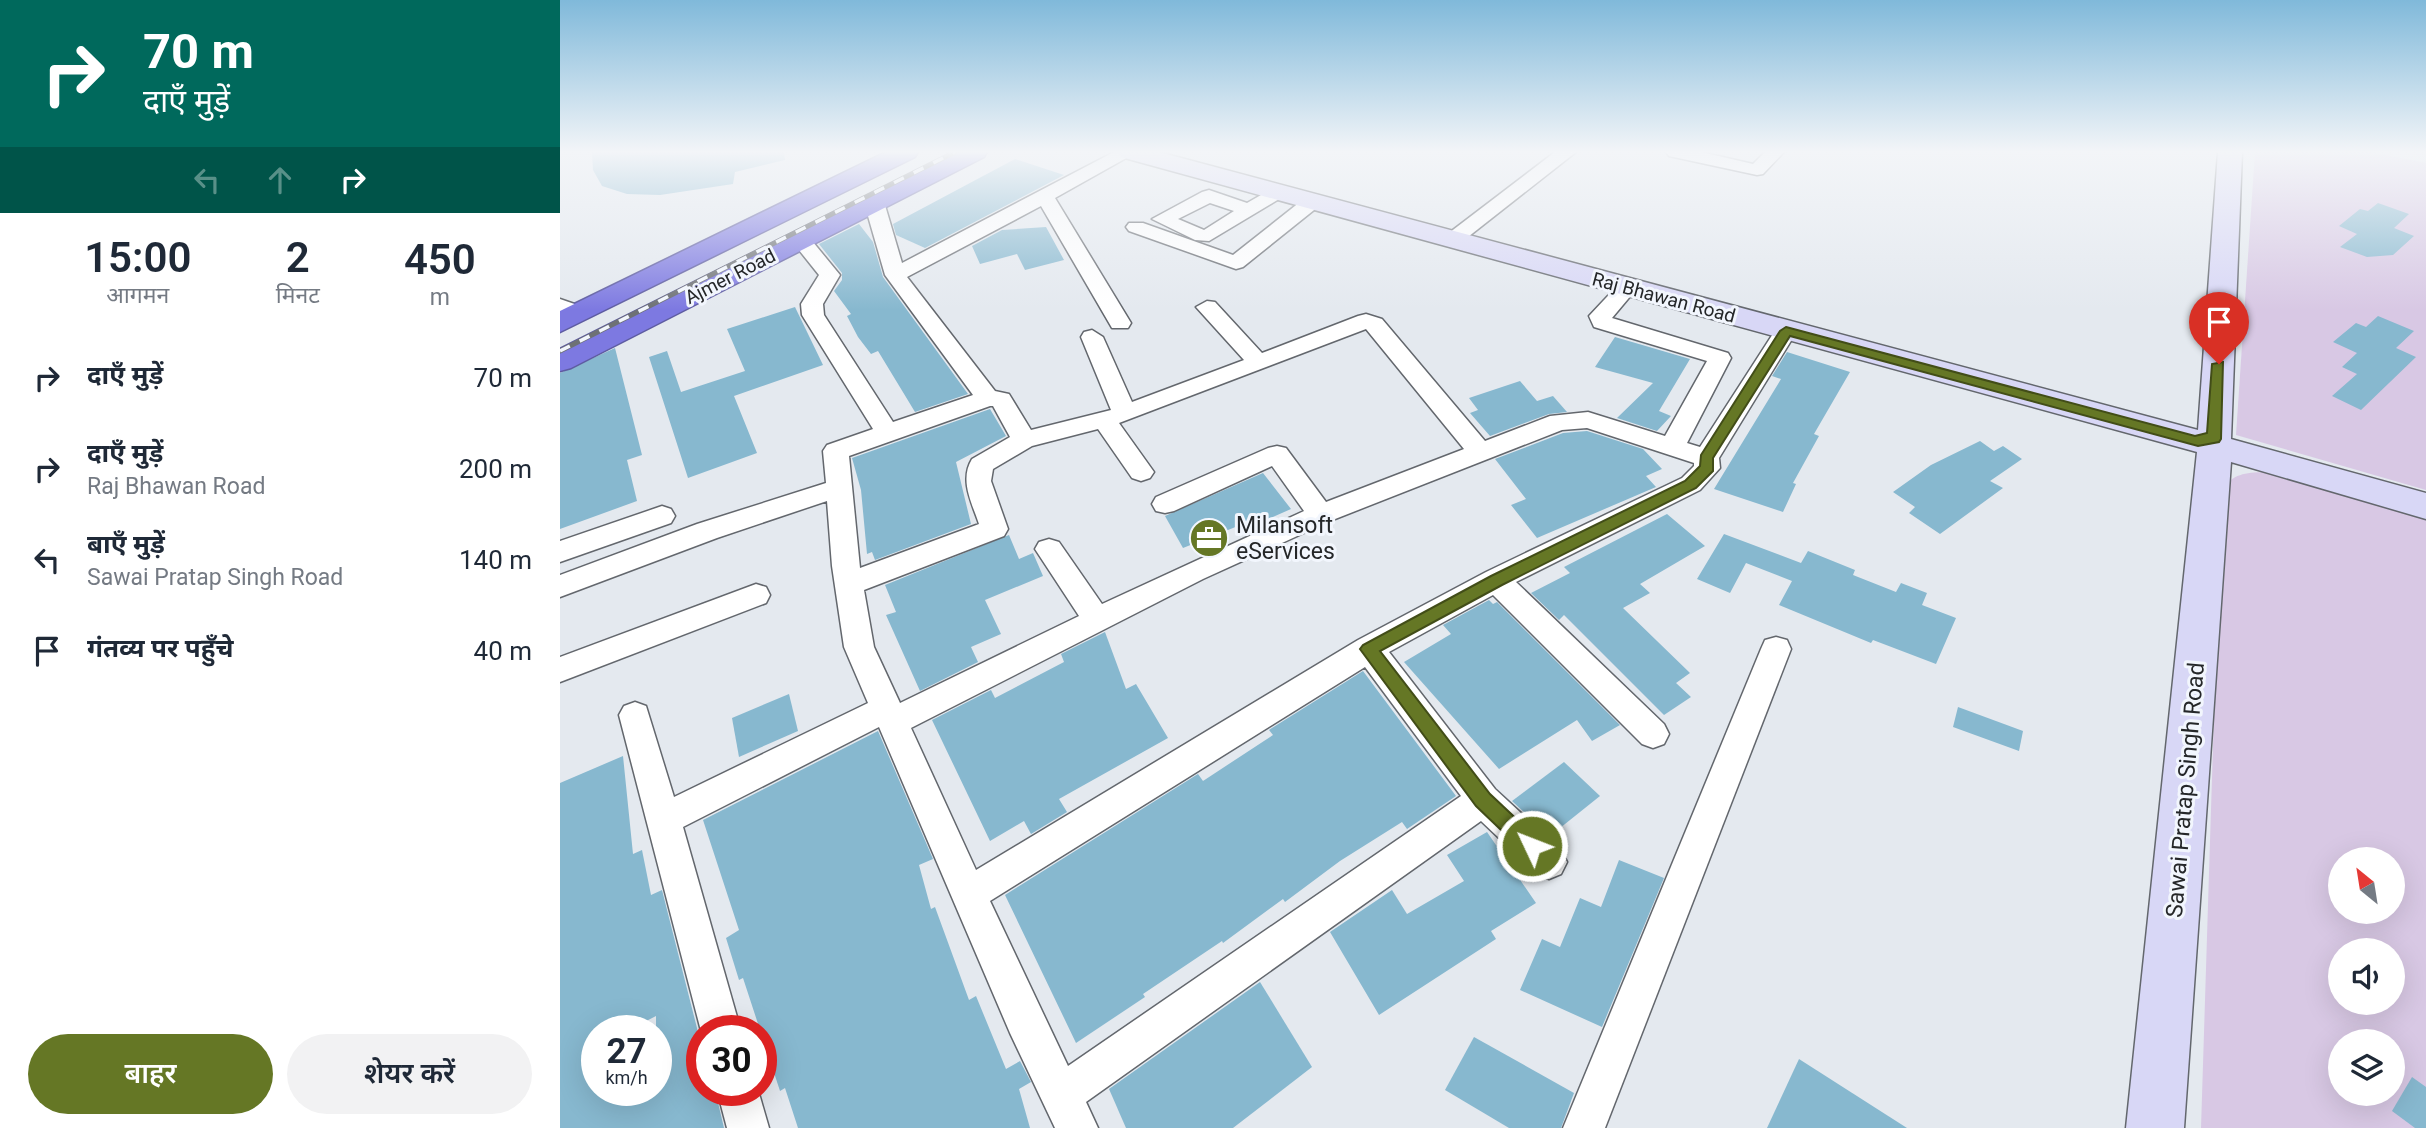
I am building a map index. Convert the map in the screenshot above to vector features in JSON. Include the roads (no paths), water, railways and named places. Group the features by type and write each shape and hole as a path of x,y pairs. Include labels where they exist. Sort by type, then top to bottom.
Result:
{"highway":[{"name":"Ajmer Road","path":"566,314 796,205"},
{"path":"560,335 820,205"},
{"path":"560,358 862,205"},
{"name":"Ajmer Road","path":"560,358 869,205"}],"street":[{"path":"875,205 895,275 988,398"},
{"path":"895,275 1033,205"},
{"path":"1050,205 1120,323"},
{"path":"1250,210 1258,205"},
{"path":"1136,227 1236,263 1309,205"},
{"name":"Raj Bhawan Road","path":"1322,205 2212,445 2426,506"},
{"path":"1452,240 1497,205"},
{"name":"Sawai Pratap Singh Road","path":"2155,1128 2212,445 2227,205"},
{"path":"801,240 830,275 812,304 813,315 888,433"},
{"path":"1627,287 1600,316 1602,323 1720,358 1672,447"},
{"path":"1207,307 1258,362"},
{"path":"849,584 994,529 978,481 981,465 1024,440 1115,417 1358,323 1374,324 1480,452"},
{"path":"970,894 1369,649 1496,580 1690,484 1707,468 1706,458 1786,331"},
{"path":"1091,337 1115,417 1141,472"},
{"path":"1024,440 1000,399 988,398 836,451 849,584 859,646 1077,1128"},
{"path":"663,819 1321,514 1559,422 1588,420 1706,458"},
{"path":"1165,503 1277,454 1321,514"},
{"path":"560,586 707,531 839,488"},
{"path":"560,552 662,516"},
{"path":"1049,549 1097,620"},
{"path":"1496,580 1653,734"},
{"path":"560,670 756,595"},
{"path":"1369,649 1483,800 1549,862"},
{"path":"1584,1128 1776,649"},
{"path":"635,715 716,1015"},
{"path":"1061,1095 1483,800"},
{"path":"741,1106 747,1128"}],"railway":[{"path":"560,351 851,205"}],"place":[{"name":"Milansoft eServices","path":"1209,538"}]}
